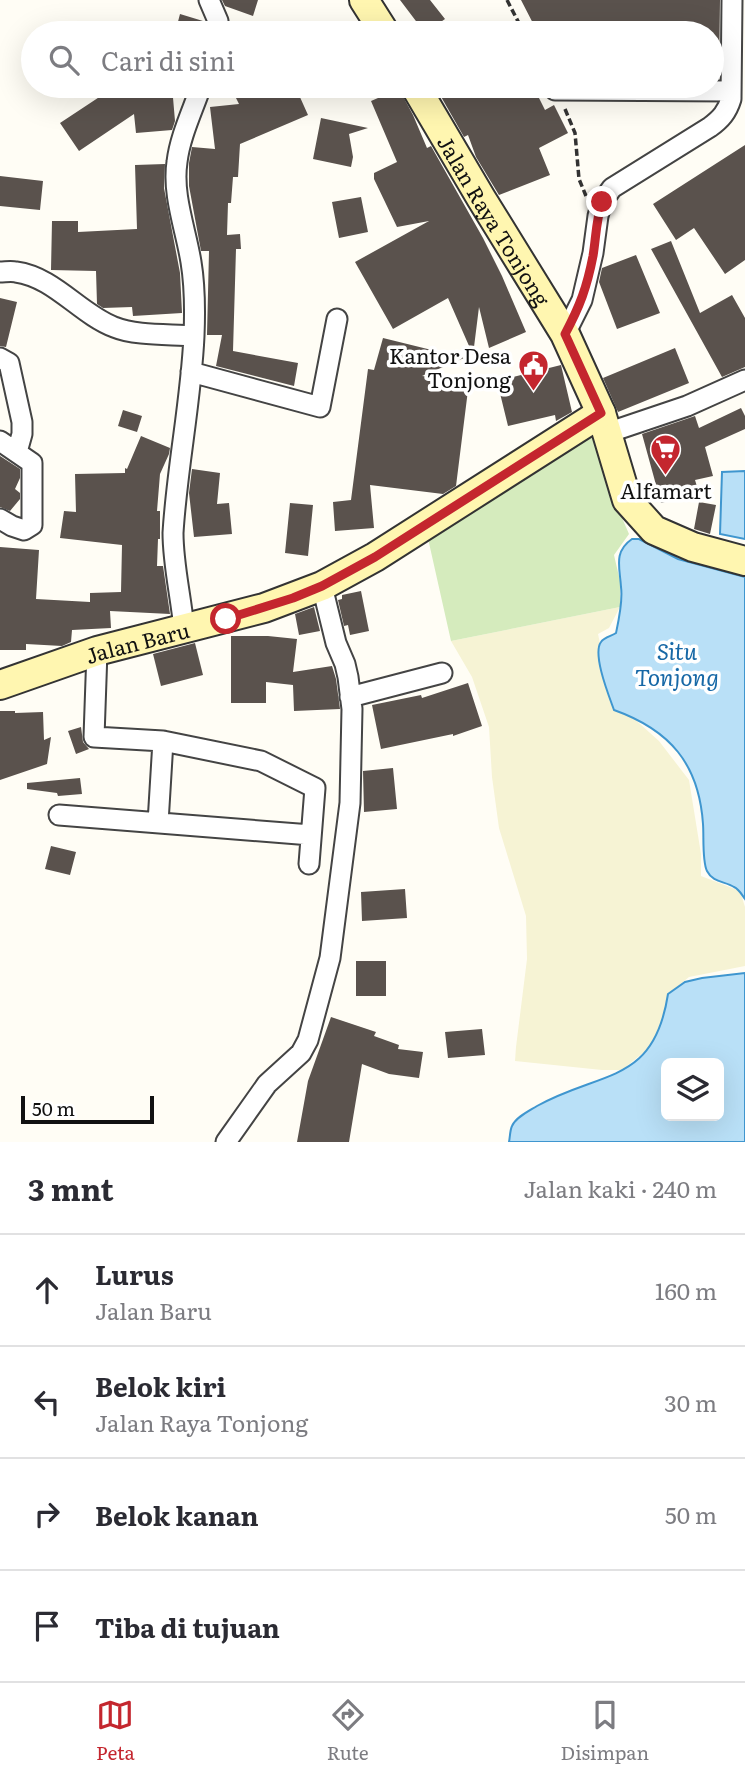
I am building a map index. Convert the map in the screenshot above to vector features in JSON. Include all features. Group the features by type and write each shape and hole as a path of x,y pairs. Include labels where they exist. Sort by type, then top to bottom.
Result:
{"main road":[{"path":"364,0 377,21"},
{"name":"Jalan Raya Tonjong","path":"422,98 565,334 604,423 627,500 654,530 693,547 745,561"},
{"name":"Jalan Baru","path":"0,685 97,652 264,608 322,586 604,423"}],"street":[{"path":"208,0 218,21"},
{"path":"565,334 582,300 598,216 602,202 612,188 721,118 728,109 731,99 732,0"},
{"path":"724,91 730,91"},
{"path":"184,629 173,554 173,533 194,335 192,265 178,196 176,163 197,98"},
{"path":"0,272 16,272 35,278 57,289 89,314 127,332 194,335"},
{"path":"191,372 320,407 337,319"},
{"path":"0,358 9,363 22,422 17,452"},
{"path":"604,423 687,406 745,380"},
{"path":"0,441 32,463 32,525 24,530 0,519"},
{"path":"226,1142 267,1084 301,1053 313,1023 330,958 347,831 352,709 345,664 336,643 322,586"},
{"path":"97,652 94,737 163,741 261,761 314,789 309,864"},
{"path":"350,697 442,673"},
{"path":"159,823 163,741"},
{"path":"59,815 311,835"}],"path":[{"path":"507,0 518,21"},
{"path":"559,98 575,133 579,179 598,216"}],"shaded area":[{"path":"620,607 609,628 598,634 614,710 630,715 659,741 689,780 701,854 701,876 740,891 745,907 745,966 689,977 668,994 660,1030 649,1048 622,1070 515,1061 527,959 526,916 499,828 489,727 472,677 451,641"}],"green space":[{"path":"592,430 616,504 629,534 614,555 620,581 620,607 451,641 427,534"}],"water":[{"path":"745,471 745,539 720,534 722,472"},
{"name":"Situ Tonjong","path":"632,539 639,539 678,559 745,577 745,899 736,888 716,880 707,871 700,803 688,767 666,739 634,718 614,710 605,685 599,648 602,640 616,633 621,598 620,555"},
{"path":"745,973 745,1142 509,1142 514,1123 527,1112 560,1095 621,1071 637,1060 651,1045 661,1023 668,994 685,982"}],"building":[{"path":"222,0 258,0 253,16 225,6"},
{"path":"400,0 430,0 445,19 442,21 416,21"},
{"path":"521,0 720,0 720,21 532,21"},
{"path":"180,14 203,21 178,21"},
{"path":"98,98 173,98 175,121 172,130 136,133 134,114 79,151 60,123"},
{"path":"236,98 300,98 308,115 240,144 238,177 233,177 231,203 228,203 227,235 240,234 241,249 236,249 233,351 298,363 294,386 216,366 222,335 207,335 209,251 201,251 189,186 189,163 192,147 215,149 210,107 239,104"},
{"path":"378,98 404,98 427,148 431,146 483,238 526,332 489,348 479,307 473,355 448,298 393,329 355,262 429,221 397,227 374,179 374,173 397,162 371,101"},
{"path":"442,98 539,98 545,110 554,105 568,133 539,148 550,175 499,195 476,157 468,135 464,137"},
{"path":"321,118 368,128 349,134 353,157 351,167 313,159"},
{"path":"745,145 745,260 725,274 694,228 676,240 653,204"},
{"path":"165,164 164,188 180,273 182,313 133,316 132,307 103,308 97,304 96,271 51,270 52,221 78,221 78,232 137,229 135,165"},
{"path":"0,176 43,181 40,210 0,206"},
{"path":"361,197 368,232 339,238 332,202"},
{"path":"671,241 700,313 732,295 745,318 745,367 722,377 651,249"},
{"path":"636,255 660,313 617,329 599,282 602,268"},
{"path":"0,298 17,302 6,347 0,346"},
{"path":"383,338 464,358 422,376 469,382 456,486 443,494 370,485 374,528 335,531 333,502 351,500 368,369 374,370"},
{"path":"675,348 689,383 618,412 603,378"},
{"name":"Kantor Desa Tonjong","path":"561,365 572,412 556,421 555,415 508,426 497,381"},
{"path":"741,408 745,416 745,429 705,447 713,476 695,480 699,493 661,503 642,434 695,416 699,428"},
{"path":"123,410 142,416 137,432 118,426"},
{"path":"141,436 170,448 160,474 157,511 160,511 160,539 157,566 163,566 170,614 110,611 111,628 72,630 71,642 62,646 26,644 26,650 0,650 0,547 39,550 36,599 90,602 90,593 121,592 122,545 60,538 64,511 76,512 75,474 125,473"},
{"path":"0,456 20,469 20,478 15,489 20,493 20,499 10,511 0,507"},
{"path":"192,469 220,473 217,504 229,503 232,534 194,537 189,493"},
{"path":"699,502 716,505 710,534 694,529"},
{"path":"290,503 313,505 308,556 285,553"},
{"path":"361,591 369,631 350,635 348,625 344,626 338,600 342,599 342,595"},
{"path":"314,607 320,631 299,635 295,614"},
{"path":"231,636 297,639 293,672 332,666 340,709 294,711 293,685 266,682 266,703 231,703"},
{"path":"195,643 203,675 161,686 153,654"},
{"path":"468,683 482,726 453,736 381,749 372,705 421,695 422,698"},
{"path":"0,711 43,712 44,740 51,737 47,764 0,780"},
{"path":"81,727 83,742 89,749 76,754 68,731"},
{"path":"393,768 397,809 364,812 363,771"},
{"path":"80,778 82,794 58,796 57,793 27,789 27,783"},
{"path":"51,846 76,852 70,875 45,869"},
{"path":"405,889 407,918 362,921 361,892"},
{"path":"356,961 386,961 386,996 356,996"},
{"path":"331,1017 376,1032 374,1036 399,1045 398,1049 423,1052 419,1078 389,1074 362,1064 349,1142 297,1142 308,1081"},
{"path":"482,1029 485,1055 448,1058 445,1032"}],"place":[{"name":"Kantor Desa Tonjong","path":"534,393"},
{"name":"Alfamart","path":"666,476"}],"route":[{"path":"226,619 322,586 375,557 601,413 565,334 582,300 602,202"}]}
